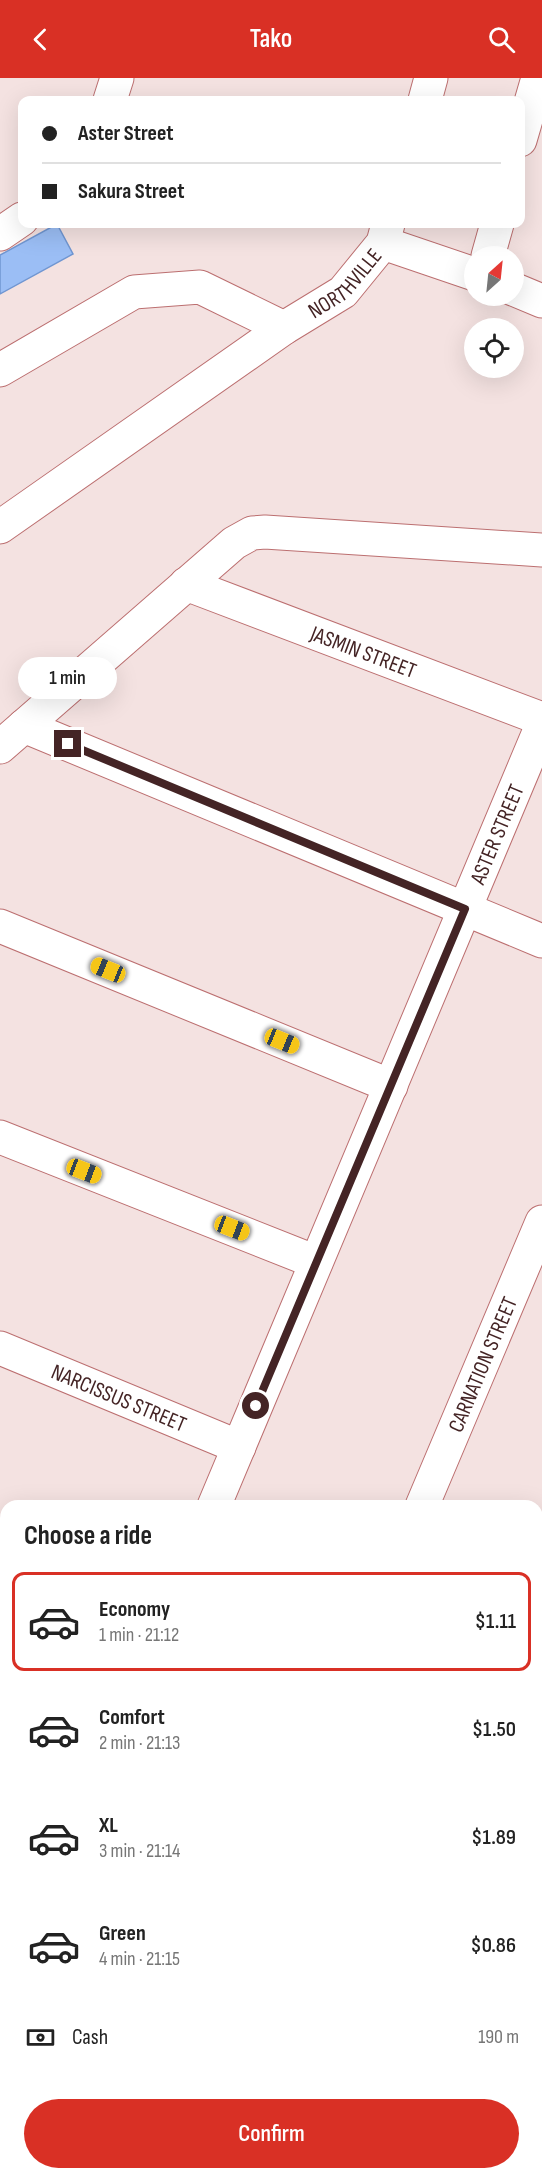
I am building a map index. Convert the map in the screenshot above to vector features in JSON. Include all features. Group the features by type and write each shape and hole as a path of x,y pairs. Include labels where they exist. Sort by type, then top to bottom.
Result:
{"street":[{"path":"111,96 117,78"},
{"path":"425,96 431,78"},
{"path":"525,123 538,78"},
{"path":"0,234 18,222"},
{"path":"491,246 496,228"},
{"path":"385,233 464,269"},
{"name":"NORTHVILLE","path":"0,527 284,328 343,292 385,233"},
{"path":"0,370 134,292 200,288 284,328"},
{"path":"524,294 542,301"},
{"path":"0,747 234,543 252,533 542,550"},
{"name":"JASMIN STREET","path":"186,584 542,719"},
{"name":"ASTER STREET","path":"217,1500 542,725"},
{"path":"24,726 542,941"},
{"path":"0,926 390,1086"},
{"path":"0,1137 316,1262"},
{"name":"CARNATION STREET","path":"425,1500 542,1222"},
{"name":"NARCISSUS STREET","path":"0,1348 239,1447"}],"building":[{"path":"50,228 59,228 73,254 0,294 0,255"}],"route":[{"path":"68,744 465,909 256,1406"}]}
